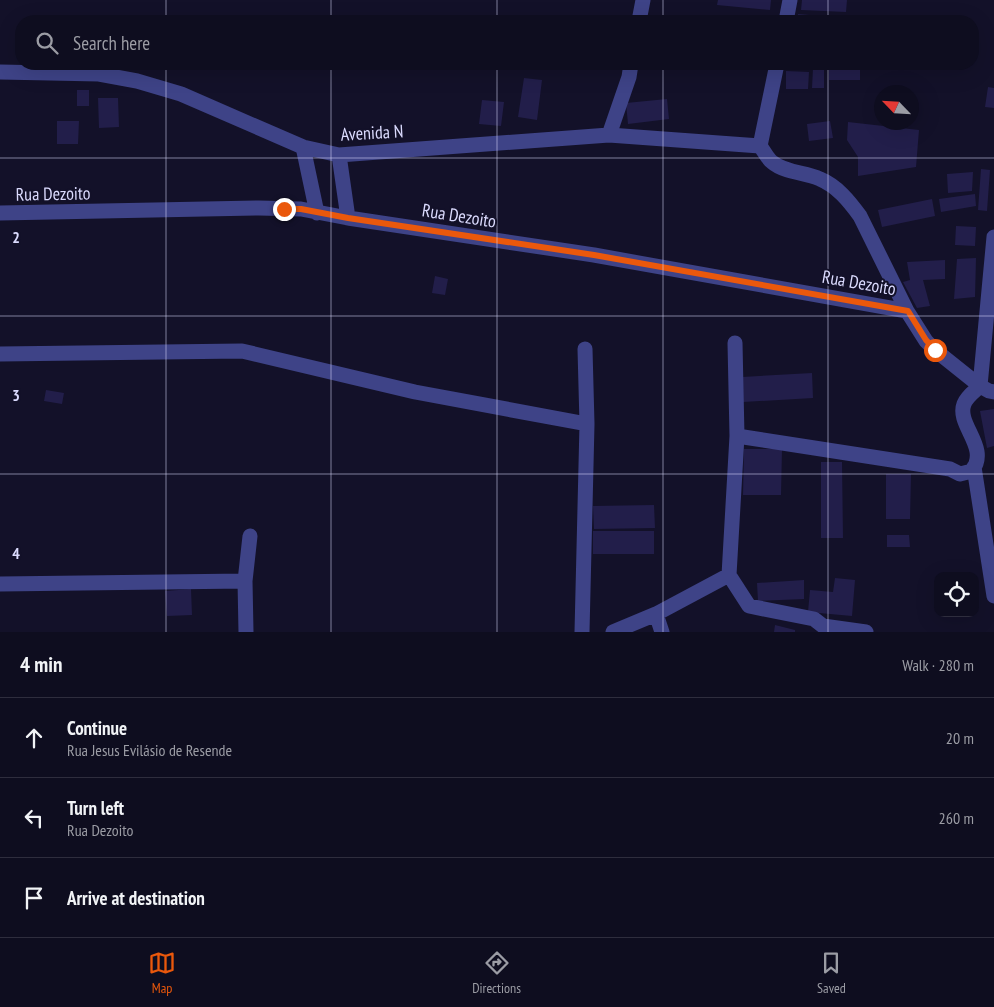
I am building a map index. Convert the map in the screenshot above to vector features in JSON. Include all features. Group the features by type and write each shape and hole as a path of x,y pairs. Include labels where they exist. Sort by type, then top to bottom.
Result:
{"street":[{"path":"640,15 643,0"},
{"path":"787,15 790,0"},
{"path":"609,135 630,70"},
{"path":"776,70 760,146 771,161 780,168 820,179 841,192 860,216 908,311 926,340 987,389"},
{"name":"Avenida N","path":"0,72 99,74 137,81 182,94 302,147 338,156 609,135 760,146"},
{"path":"302,147 317,213"},
{"path":"338,156 348,218"},
{"name":"Rua Dezoito","path":"0,213 259,208 301,209 348,218 594,255 908,311"},
{"path":"987,389 994,237"},
{"path":"735,343 737,436 729,575 749,606 814,619 823,626 866,632"},
{"path":"582,632 587,424 585,349"},
{"path":"0,354 242,351 414,392 587,424"},
{"path":"737,436 950,469 960,474 967,473 974,467 978,458 963,408 966,400 987,389"},
{"path":"974,467 994,596"},
{"path":"246,632 245,581 250,536"},
{"path":"613,632 656,614 729,575"},
{"path":"0,584 245,581"},
{"path":"656,614 662,632"}],"building":[{"path":"718,0 771,0 770,10 717,5"},
{"path":"802,0 847,0 846,12 801,10"},
{"path":"813,70 824,70 824,88 812,88"},
{"path":"829,70 860,70 860,80 829,80"},
{"path":"786,71 809,72 808,89 786,89"},
{"path":"524,78 542,80 537,120 518,117"},
{"path":"988,87 994,88 994,108 985,107"},
{"path":"77,90 89,90 89,106 77,106"},
{"path":"98,98 118,98 119,127 99,128"},
{"path":"667,99 669,119 628,124 626,103"},
{"path":"482,100 504,102 501,126 479,124"},
{"path":"57,121 79,121 78,144 57,144"},
{"path":"830,121 833,138 809,141 807,124"},
{"path":"848,122 874,125 874,130 919,130 916,167 858,176 858,157 847,140"},
{"path":"981,169 990,170 987,211 978,210"},
{"path":"973,172 972,191 948,193 947,174"},
{"path":"975,194 976,206 941,212 939,199"},
{"path":"932,199 935,216 882,227 878,210"},
{"path":"956,226 976,227 975,246 955,245"},
{"path":"976,258 975,297 954,299 957,259"},
{"path":"945,260 945,279 923,280 930,306 917,308 903,282 910,280 907,262"},
{"path":"435,276 448,279 445,295 432,293"},
{"path":"812,373 813,398 743,402 742,377"},
{"path":"46,390 64,393 62,404 44,401"},
{"path":"994,409 994,446 987,448 980,411"},
{"path":"744,449 782,449 781,495 743,495"},
{"path":"821,462 842,462 843,538 821,538"},
{"path":"886,474 911,474 910,519 886,519"},
{"path":"654,505 655,528 594,529 593,506"},
{"path":"593,531 654,531 654,554 593,554"},
{"path":"887,535 909,535 910,547 887,547"},
{"path":"835,578 855,580 852,616 808,612 810,590 833,592"},
{"path":"804,580 804,599 758,601 757,583"},
{"path":"191,589 192,615 167,616 165,591"},
{"path":"775,625 795,630 795,632 774,632"}],"route":[{"path":"284,209 301,209 348,218 594,255 908,311 919,331 935,350"}]}
